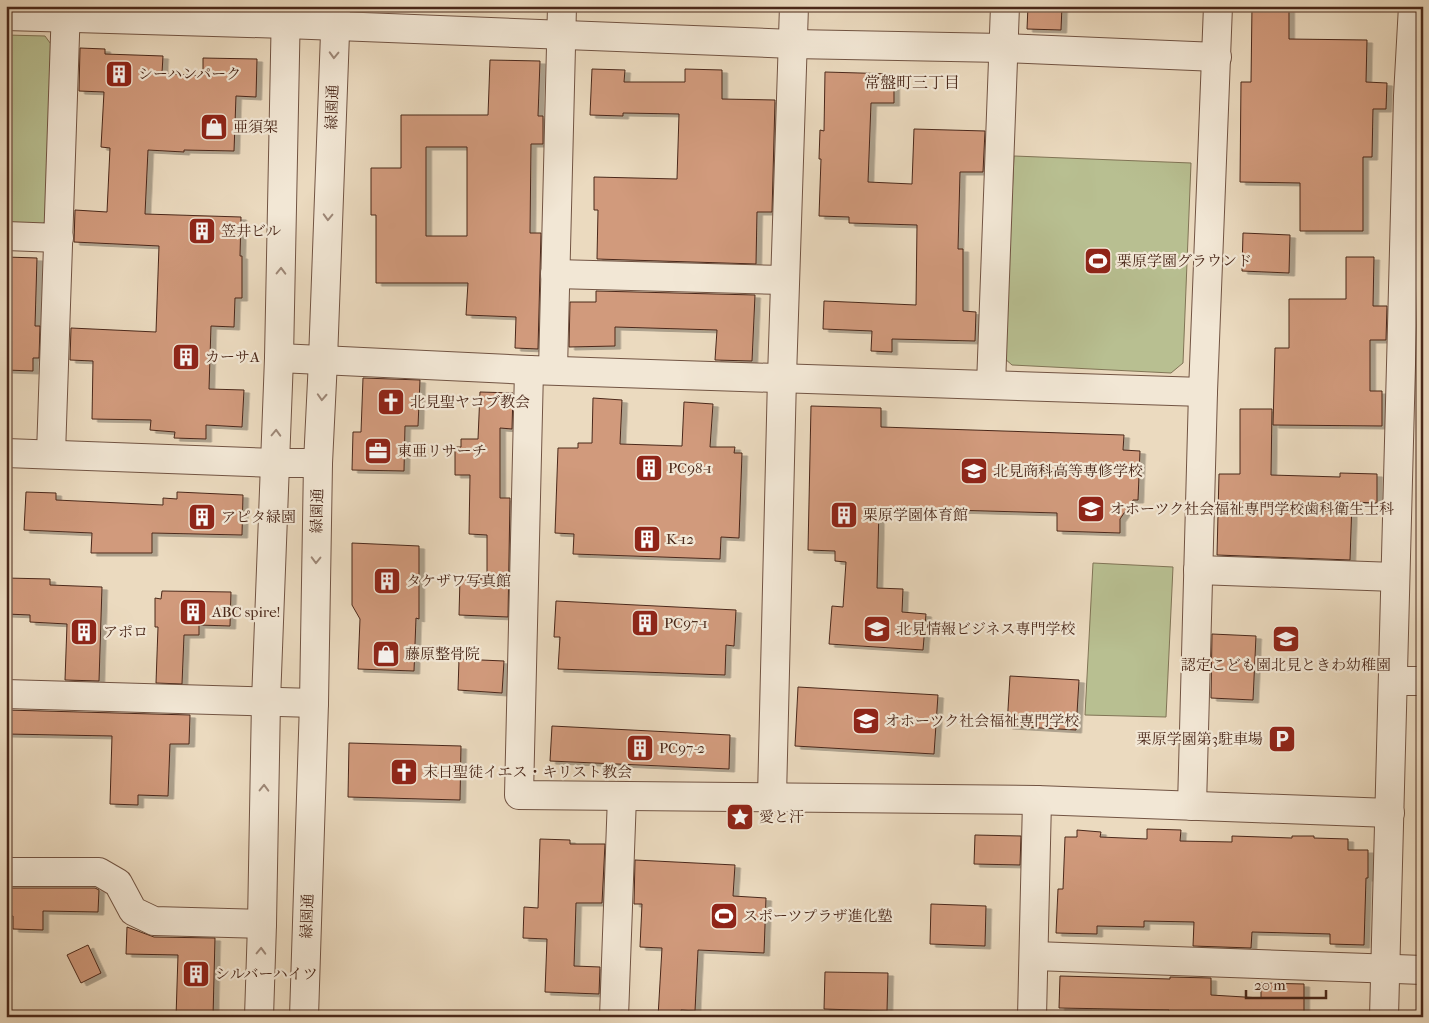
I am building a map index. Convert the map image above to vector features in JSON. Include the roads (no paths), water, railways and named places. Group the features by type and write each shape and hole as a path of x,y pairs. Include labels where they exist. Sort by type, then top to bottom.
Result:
{"street":[{"path":"562,6 555,274 541,370 519,795 1037,800 1390,813"},
{"path":"772,797 782,378 794,6"},
{"path":"991,385 1005,6"},
{"path":"1192,806 1203,392 1218,6"},
{"path":"1384,1017 1394,578 1408,96 1413,6"},
{"path":"6,16 66,12 286,15 335,17 561,35 792,44 1003,48 1217,56"},
{"path":"51,454 66,12"},
{"path":"258,1017 262,924 266,701 279,358 286,15"},
{"name":"緑園通","path":"304,1017 314,703 318,463 335,17"},
{"path":"6,236 59,238"},
{"path":"555,274 785,280"},
{"path":"279,358 541,370 1203,392"},
{"path":"6,453 318,463"},
{"path":"1198,570 1394,578"},
{"path":"1392,681 1423,681"},
{"path":"6,694 314,703"},
{"path":"614,1017 622,796"},
{"path":"1032,1017 1037,800"},
{"path":"6,872 100,872 118,883 133,911 154,921 262,924"},
{"path":"1034,956 1423,970"}],"place":[{"name":"シーハンパーク","path":"119,74"},
{"name":"亜須架","path":"214,127"},
{"name":"笠井ビル","path":"202,231"},
{"name":"栗原学園グラウンド","path":"1098,261"},
{"name":"カーサA","path":"186,357"},
{"name":"北見聖ヤコブ教会","path":"391,402"},
{"name":"東亜リサーチ","path":"378,451"},
{"name":"PC98-1","path":"649,468"},
{"name":"北見商科高等専修学校","path":"974,471"},
{"name":"オホーツク社会福祉専門学校歯科衛生士科","path":"1091,509"},
{"name":"栗原学園体育館","path":"844,515"},
{"name":"アピタ緑園","path":"202,517"},
{"name":"K-12","path":"647,539"},
{"name":"タケザワ写真館","path":"387,581"},
{"name":"ABC spire!","path":"193,612"},
{"name":"PC97-1","path":"645,623"},
{"name":"北見情報ビジネス専門学校","path":"877,629"},
{"name":"アポロ","path":"84,632"},
{"name":"認定こども園北見ときわ幼稚園","path":"1286,639"},
{"name":"藤原整骨院","path":"386,654"},
{"name":"オホーツク社会福祉専門学校","path":"866,721"},
{"name":"栗原学園第3駐車場","path":"1282,739"},
{"name":"PC97-2","path":"640,748"},
{"name":"末日聖徒イエス・キリスト教会","path":"404,772"},
{"name":"愛と汗","path":"740,817"},
{"name":"スポーツプラザ進化塾","path":"724,916"},
{"name":"シルバーハイツ","path":"196,974"}],"district":[{"name":"常盤町三丁目","path":"912,82"}]}
